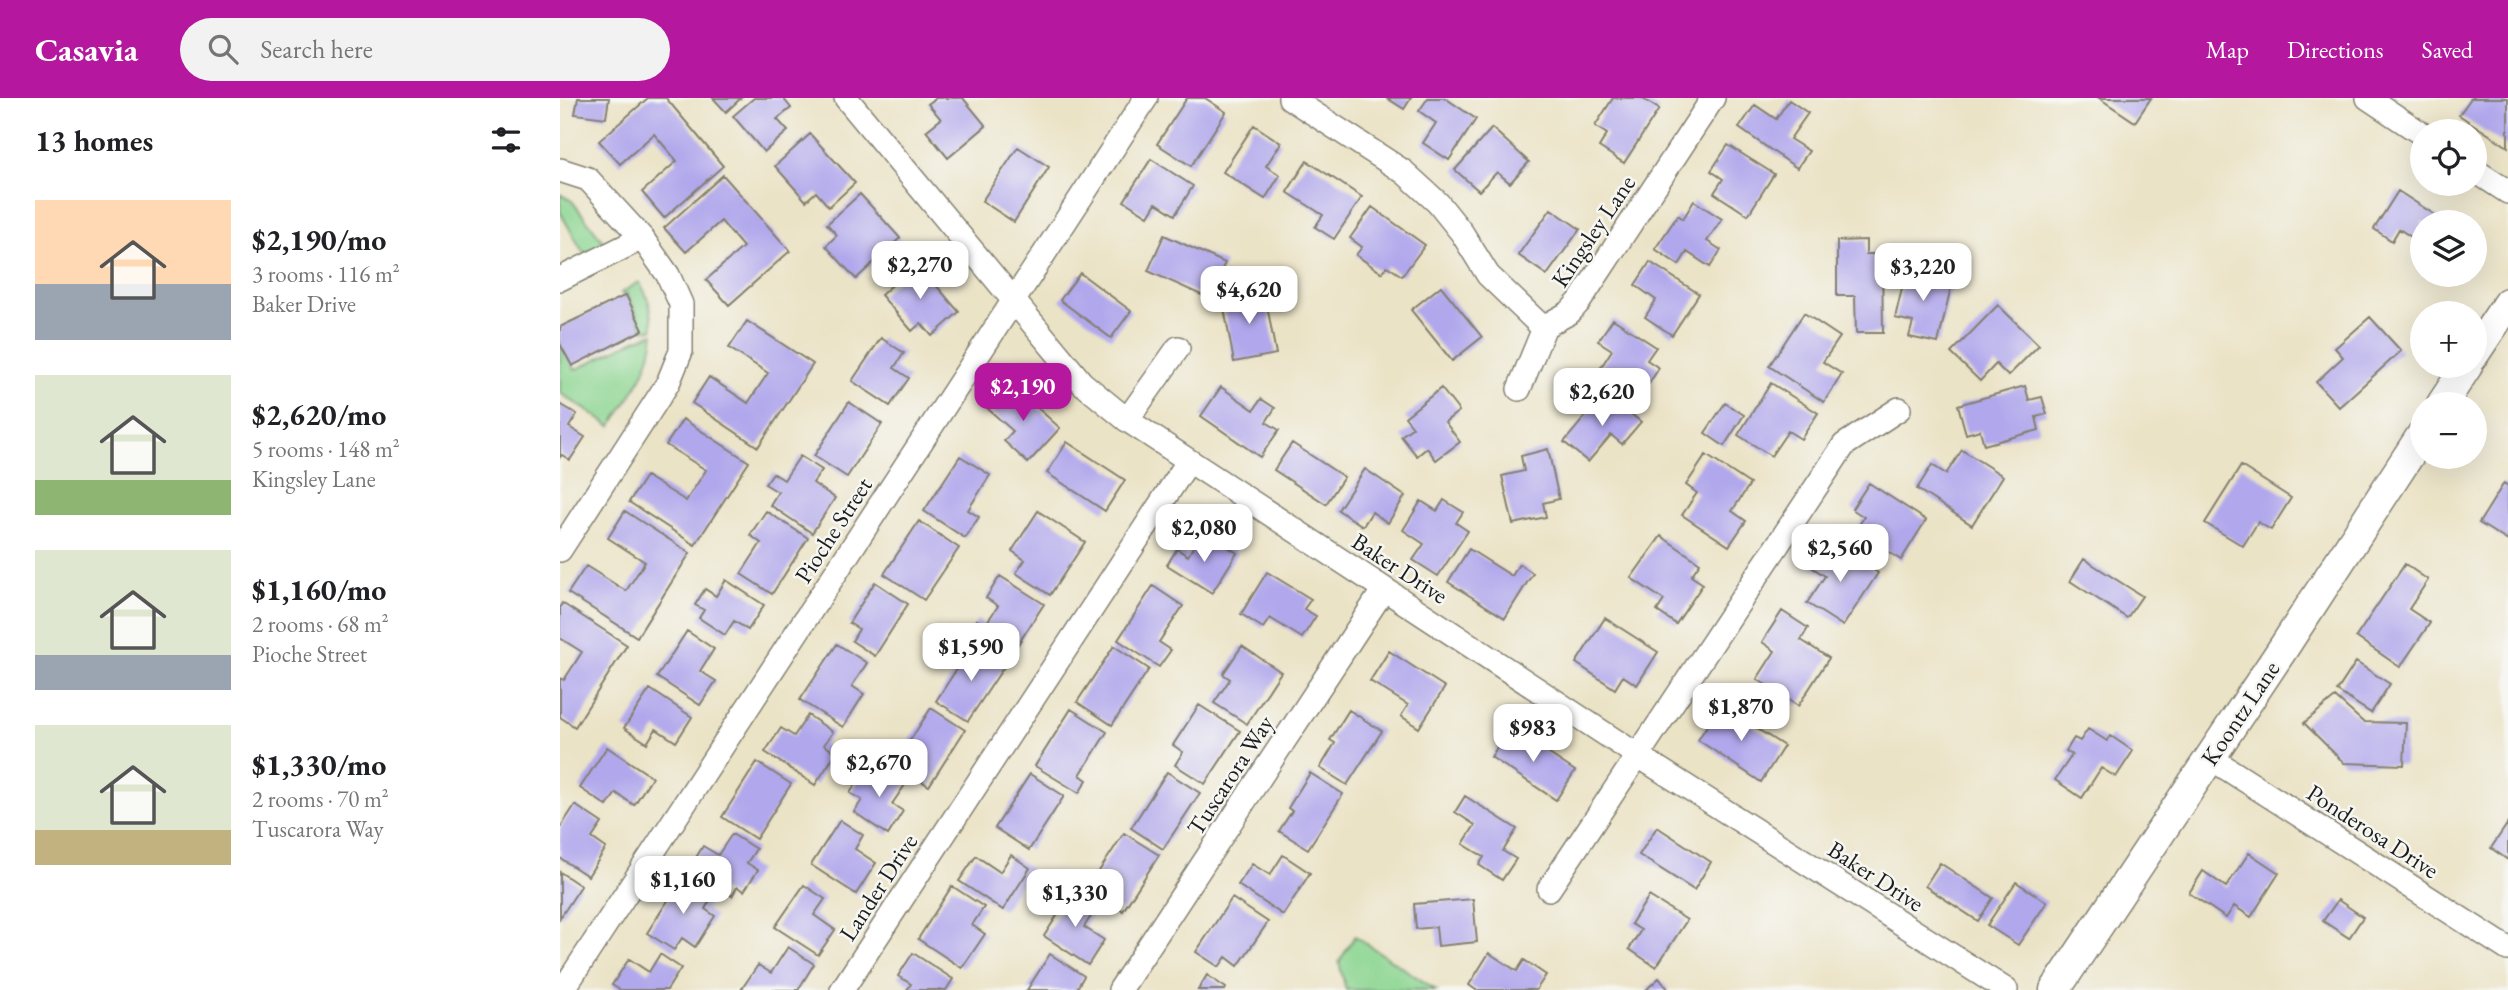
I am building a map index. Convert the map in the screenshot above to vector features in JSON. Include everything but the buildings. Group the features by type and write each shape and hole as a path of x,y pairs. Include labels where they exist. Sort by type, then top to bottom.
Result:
{"street":[{"name":"Baker Drive","path":"846,98 979,258 1012,302 1082,383 1127,419 1188,462 1637,755 2006,990"},
{"name":"Pioche Street","path":"563,990 1146,98"},
{"path":"1290,98 1404,172 1438,203 1462,233 1488,275 1539,324 1545,326 1519,389"},
{"name":"Kingsley Lane","path":"1545,326 1569,313 1579,302 1713,98"},
{"path":"2368,98 2410,126"},
{"path":"560,170 588,179 642,238 668,275 681,304 681,351 668,383 560,550"},
{"path":"2487,178 2508,192"},
{"path":"560,279 642,238"},
{"path":"2487,334 2508,303"},
{"path":"1127,419 1178,348"},
{"path":"1549,889 1844,445 1899,409"},
{"name":"Koontz Lane","path":"2055,990 2410,453"},
{"name":"Lander Drive","path":"842,990 1188,462"},
{"name":"Tuscarora Way","path":"1120,990 1384,589"},
{"name":"Ponderosa Drive","path":"2209,757 2508,949"}],"green space":[{"path":"560,194 572,201 605,244 584,254 560,212"},
{"path":"639,282 649,304 653,329 644,330 627,294 621,293"},
{"path":"654,333 644,371 611,426 560,393 560,344 575,370"},
{"path":"1355,936 1436,990 1346,990 1339,962"}]}
